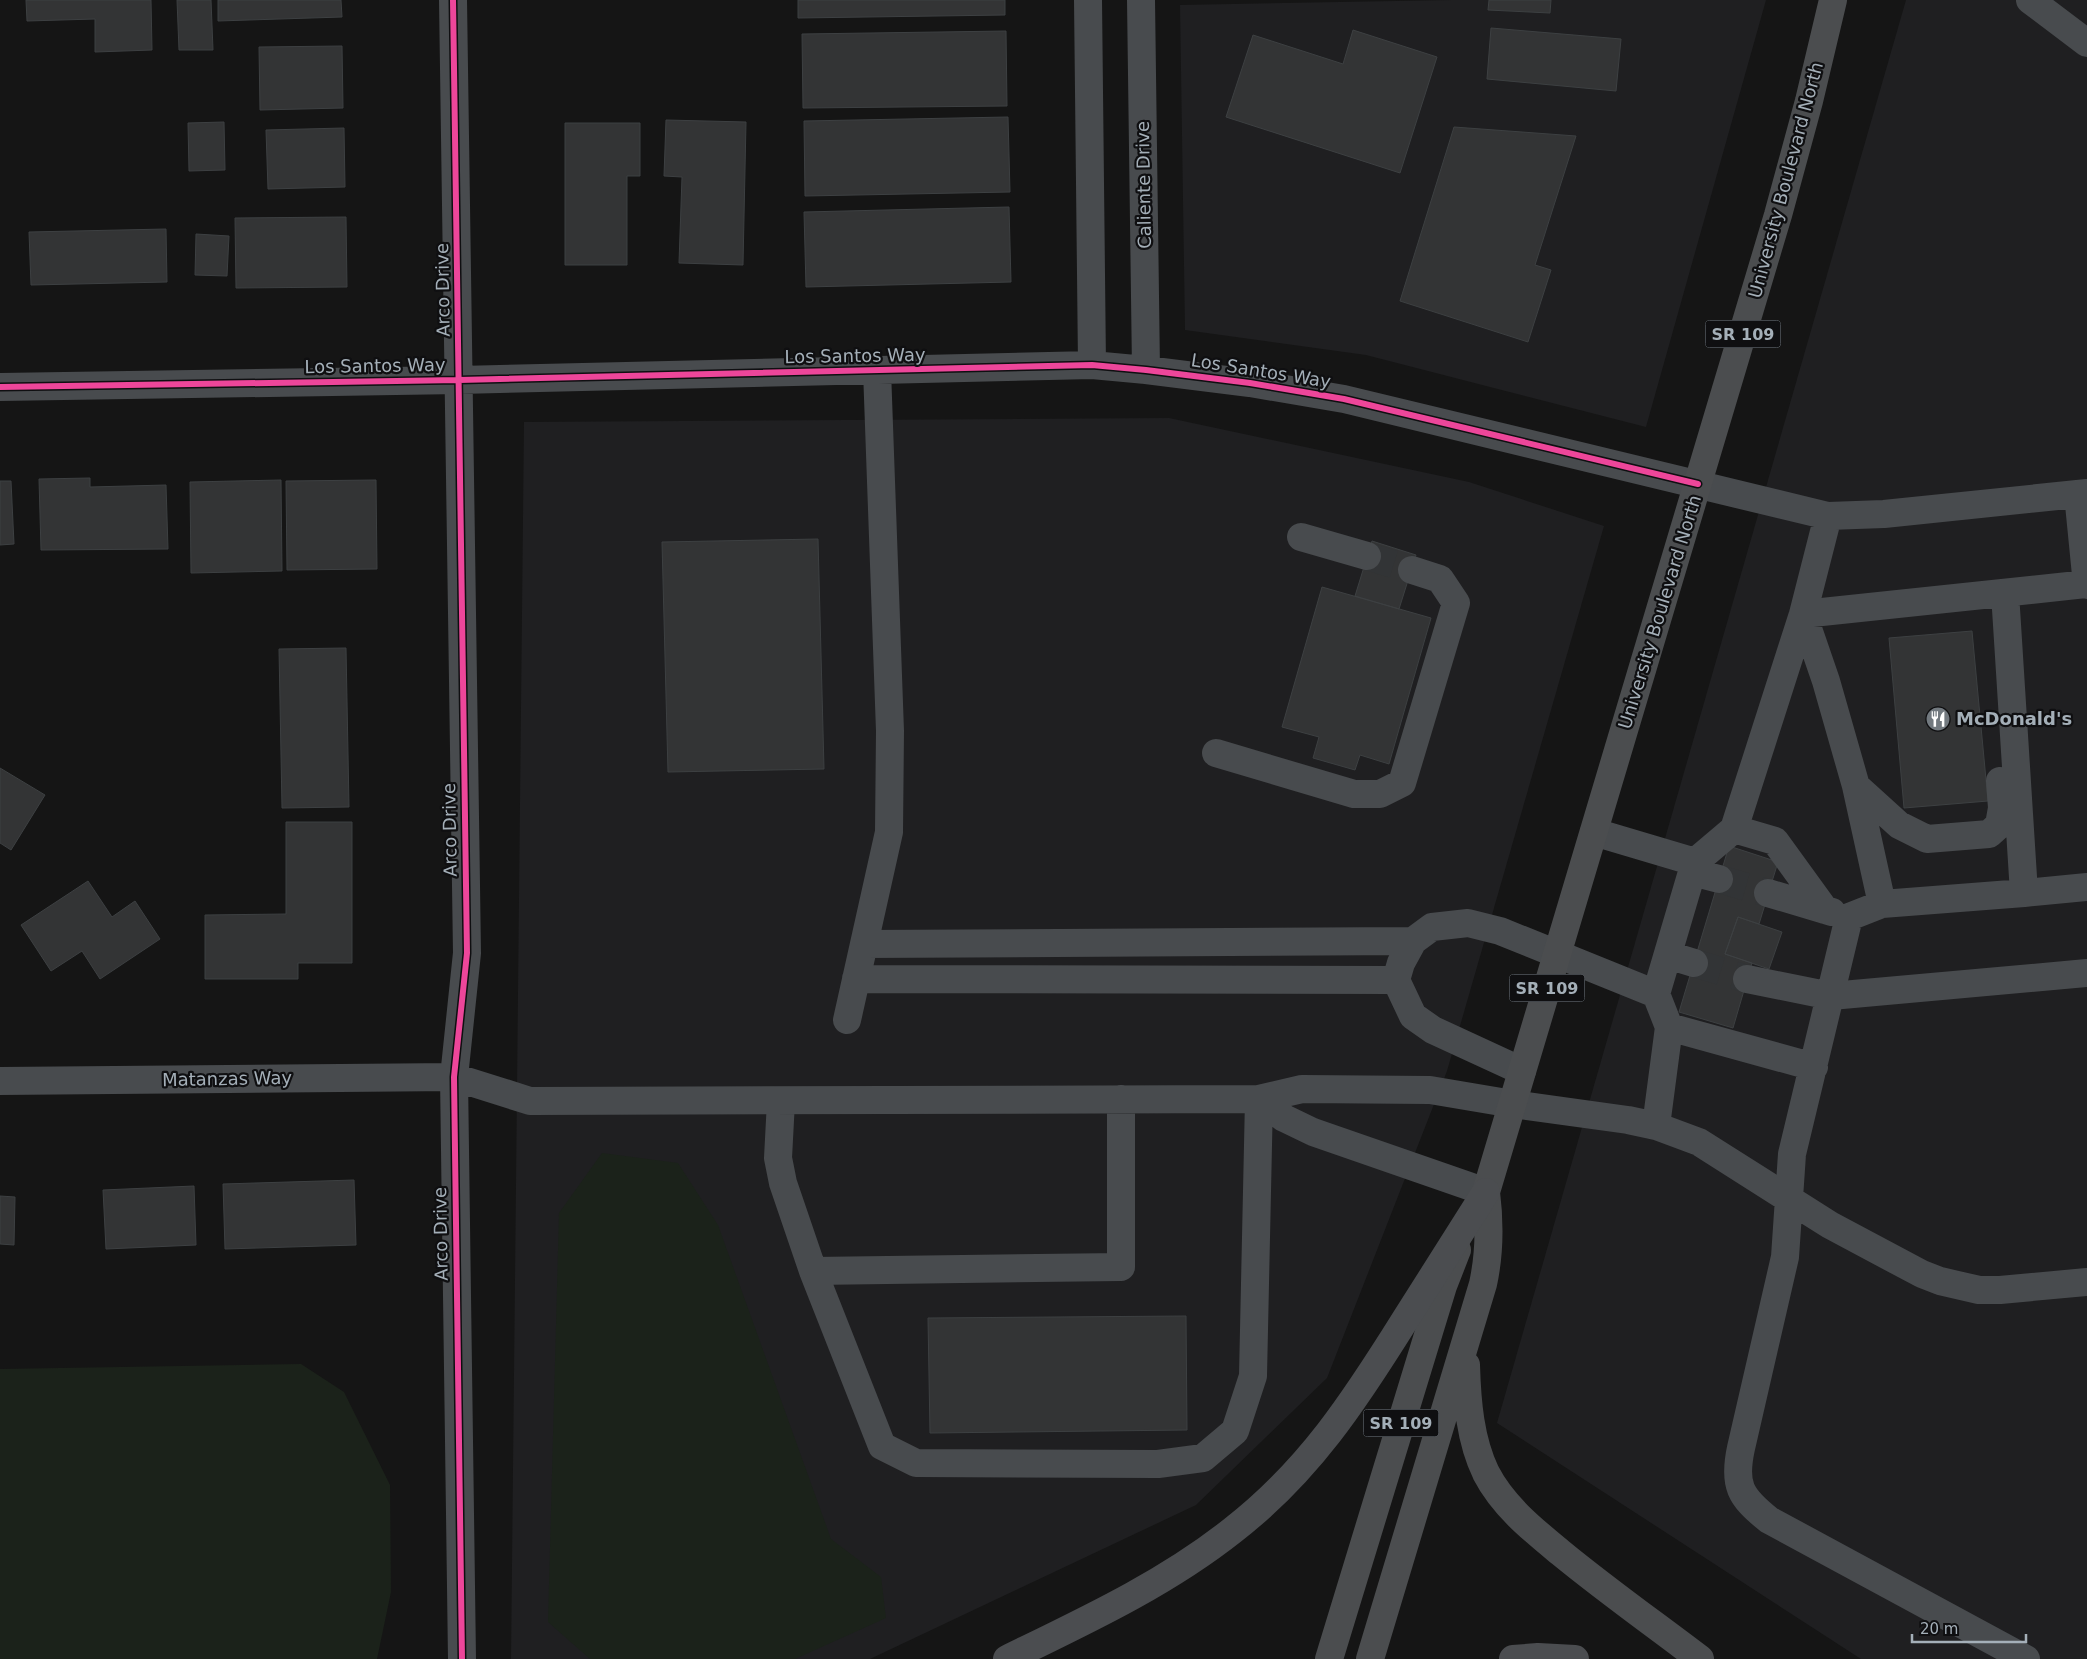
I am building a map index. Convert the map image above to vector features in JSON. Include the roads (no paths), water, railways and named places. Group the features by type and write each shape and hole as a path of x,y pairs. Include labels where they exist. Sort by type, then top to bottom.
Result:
{"highway":[{"path":"1007,1659 1080,1623 1185,1565 1235,1529 1269,1498 1326,1438 1358,1396 1486,1192"},
{"path":"1513,1659 1538,1657 1574,1659"}],"main road":[{"name":"University Boulevard North","path":"1329,1659 1451,1264 1460,1242 1486,1192 1778,215 1809,101 1833,0"},
{"name":"University Boulevard North","path":"1370,1659 1467,1340 1488,1263 1490,1240 1486,1192"},
{"path":"1467,1340 1467,1394 1472,1428 1480,1457 1494,1487 1520,1517 1559,1551 1700,1659"}],"street":[{"name":"Arco Drive","path":"454,0 467,953 454,1076 462,1659"},
{"path":"1088,0 1092,365"},
{"name":"Caliente Drive","path":"1141,0 1146,370"},
{"path":"2030,0 2087,43"},
{"name":"Los Santos Way","path":"0,387 460,380 1092,365 1250,383 1344,399 1828,516 1884,514 2082,494"},
{"path":"847,1020 890,832 890,731 877,370"},
{"path":"1803,614 2005,603 2087,585 2082,494"},
{"path":"1656,1126 1669,1027 1656,994 1693,867 1734,829 1803,614 1828,516"},
{"path":"1301,536 1367,556"},
{"path":"1216,753 1354,794 1380,794 1402,783 1456,603 1440,579 1412,570"},
{"path":"1856,786 1899,825 1927,839 1989,834 1998,825 2002,808 1991,634 2005,603"},
{"path":"2005,603 2024,892"},
{"path":"1803,614 1826,681 1856,786 1882,904"},
{"path":"1734,829 1775,841 1837,913 1831,996 1792,1154 1785,1257 1738,1459 1740,1487 1746,1500 1769,1520 2026,1659"},
{"path":"1594,832 1693,867 1719,879"},
{"path":"1768,893 1837,913 1882,904 2087,887"},
{"path":"1522,1072 1433,1030 1413,1016 1396,980 1401,963 1413,941 1432,927 1468,923 1500,931 1656,994"},
{"path":"864,944 1413,941"},
{"path":"1668,955 1694,963"},
{"path":"1747,978 1831,996 2087,973"},
{"path":"856,978 1396,980"},
{"path":"1669,1027 1814,1067"},
{"name":"Matanzas Way","path":"0,1081 454,1076 530,1101 1259,1099 1302,1088 1407,1088 1456,1093 1512,1104 1601,1116 1656,1126 1698,1142 1788,1200 1853,1238 1940,1281 1979,1290 2000,1290 2087,1282"},
{"path":"813,1271 1122,1268 1122,1099"},
{"path":"781,1101 779,1171 813,1271 882,1446 916,1463 1158,1464 1203,1458 1235,1431 1253,1376 1259,1099"},
{"path":"1259,1099 1298,1126 1486,1192"}],"tunnel":[{"path":"1367,556 1412,570"},
{"path":"1719,879 1768,893"},
{"path":"1694,963 1747,979"}],"place":[{"name":"McDonald's","path":"1938,719"}]}
